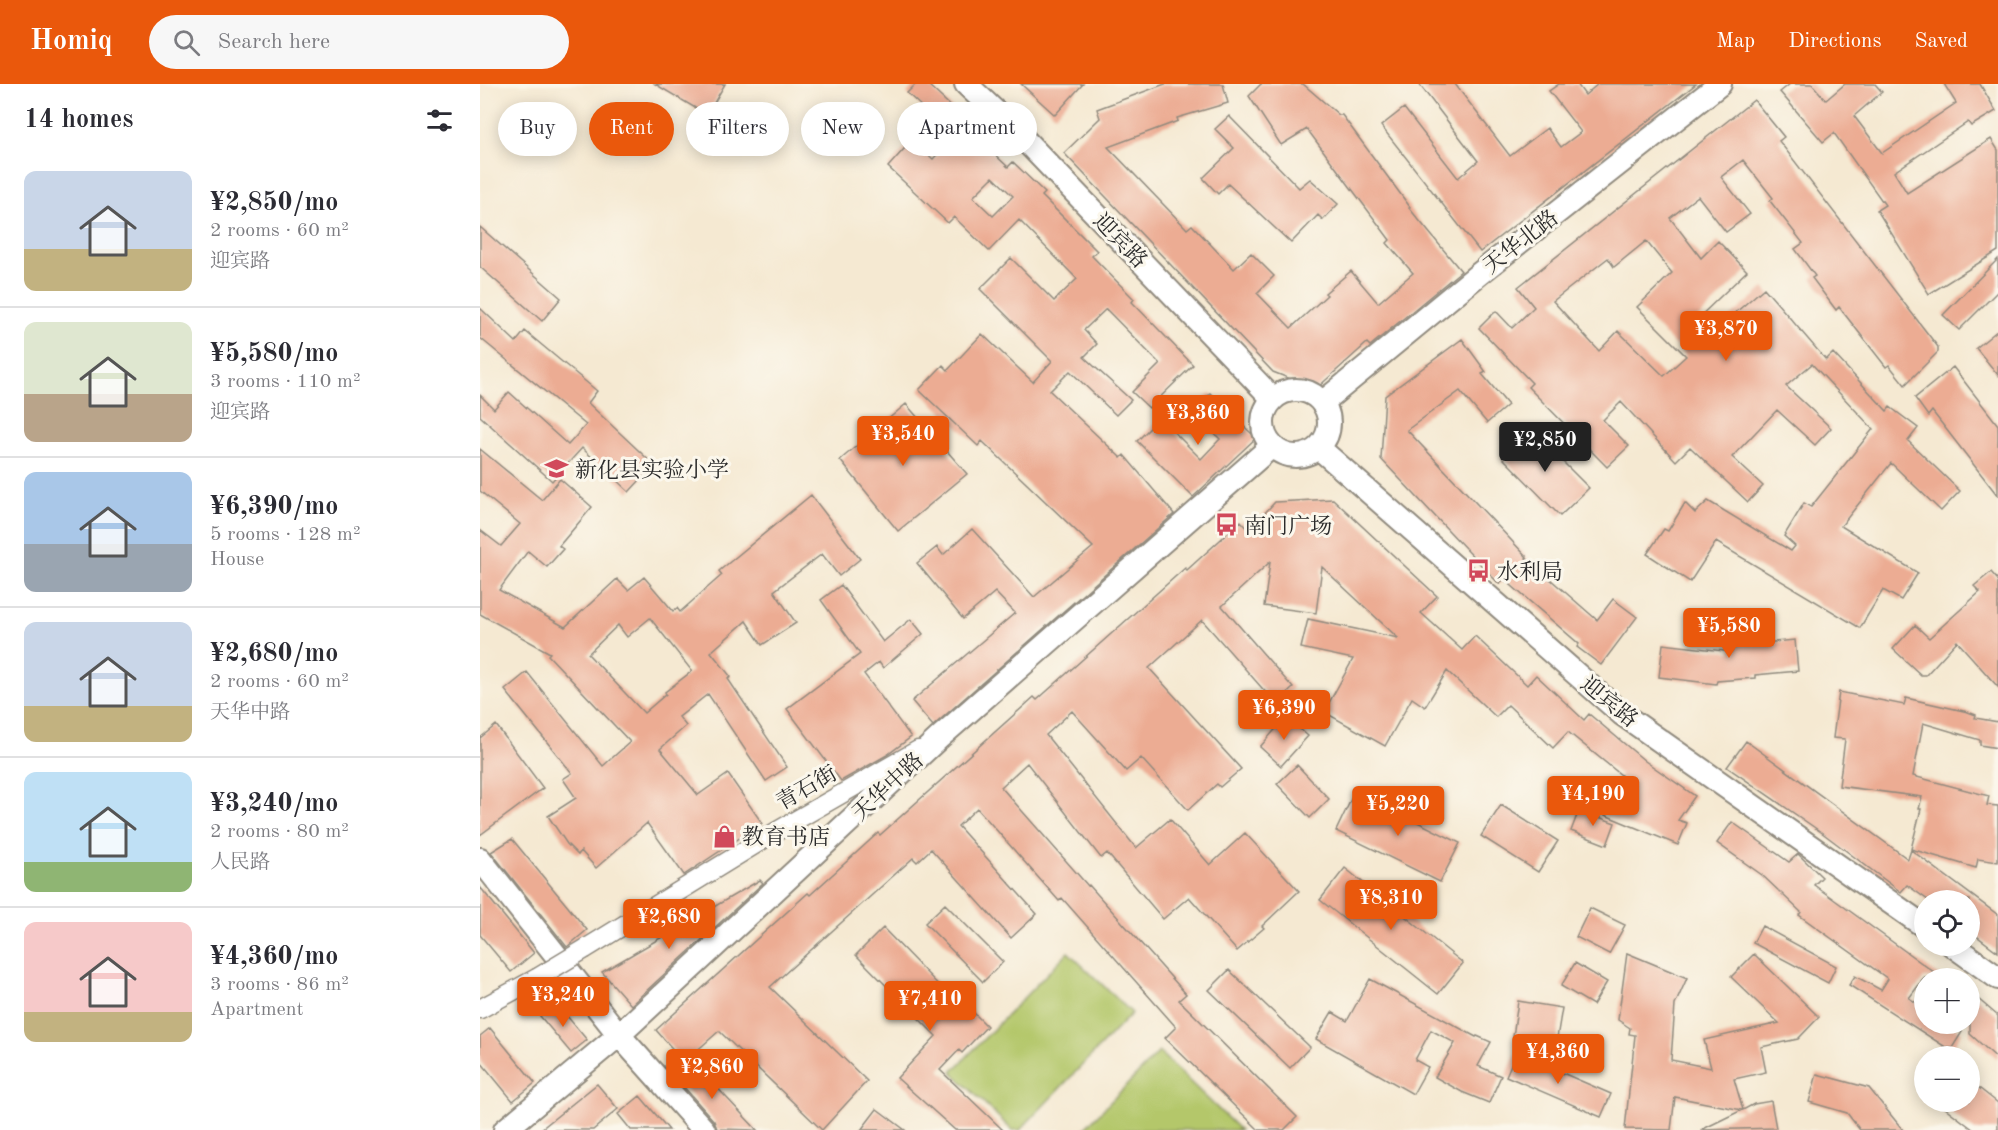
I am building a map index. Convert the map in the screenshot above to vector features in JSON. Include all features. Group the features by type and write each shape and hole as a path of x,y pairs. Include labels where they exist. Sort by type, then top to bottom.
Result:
{"street":[{"name":"迎宾路","path":"966,84 1020,135 1273,399"},
{"name":"天华北路","path":"1322,403 1479,274 1720,84"},
{"path":"1298,390 1309,392 1322,403 1329,417 1329,428 1326,439 1319,448 1310,454 1299,456 1288,455 1272,446 1264,434 1262,423 1264,412 1273,399 1287,391 1298,390"},
{"name":"天华中路","path":"504,1130 619,1035 940,737 1272,446"},
{"name":"迎宾路","path":"1319,448 1622,714 1914,919"},
{"name":"青石街","path":"480,1009 537,978 772,834 940,737"},
{"path":"480,859 619,1035 704,1130"},
{"path":"1967,956 1998,978"}],"green space":[{"path":"1068,952 1132,1013 1020,1130 1012,1130 952,1072"},
{"path":"1159,1052 1240,1130 1083,1130"}],"building":[{"path":"655,84 725,84 715,102 686,102"},
{"path":"916,84 927,84 946,102 917,102 907,93"},
{"path":"1021,84 1083,84 1055,115"},
{"path":"1165,84 1223,84 1228,103 1177,118 1178,121 1108,147 1187,229 1192,225 1234,269 1251,253 1274,276 1257,293 1291,328 1327,295 1325,293 1351,271 1378,303 1413,273 1387,243 1390,240 1307,129 1281,145 1249,96 1261,84 1303,84 1339,115 1342,115 1409,208 1461,271 1370,346 1367,343 1316,389 1273,372 1064,153 1100,118 1097,109"},
{"path":"1419,84 1455,84 1510,156 1547,128 1561,147 1581,132 1549,91 1559,84 1577,84 1585,95 1598,84 1696,84 1480,252 1381,126 1404,108 1458,178 1478,161"},
{"path":"1790,84 1812,84 1826,100 1845,84 1875,84 1882,92 1854,116 1882,153 1956,103 1944,84 1980,84 1996,111 1971,126 1968,122 1894,172 1907,193 1991,139 1998,150 1998,251 1929,294 1877,210 1885,205 1834,133 1823,142 1780,92"},
{"path":"1754,100 1784,137 1779,141 1938,347 1938,352 1905,385 1889,365 1886,367 1839,307 1836,310 1812,278 1815,276 1795,249 1803,243 1770,201 1773,198 1743,160 1721,177 1750,214 1726,232 1698,196 1670,218 1701,258 1718,241 1747,271 1693,323 1706,338 1764,288 1826,360 1833,353 1887,411 1890,407 1918,428 1908,441 1960,491 1941,511 1891,463 1841,526 1918,573 1901,600 1883,590 1860,628 1716,542 1690,582 1647,554 1664,529 1668,531 1685,503 1695,513 1708,501 1791,551 1795,546 1784,536 1804,503 1811,507 1873,429 1812,364 1786,386 1831,428 1815,445 1777,410 1732,457 1763,486 1748,502 1690,447 1676,461 1621,402 1603,420 1629,446 1607,467 1528,387 1532,383 1479,328 1496,311 1512,328 1534,307 1518,287","holes":["1646,241 1672,273 1637,307 1686,356 1664,376 1618,331 1599,351 1553,301 1608,258 1614,267"]},
{"path":"1229,116 1299,188 1310,179 1338,204 1323,220 1318,215 1291,243 1228,184 1218,194 1203,178 1234,148 1215,129"},
{"path":"898,156 930,156 933,159 936,156 996,156 1008,167 1013,162 1045,193 1042,196 1097,251 1092,256 1134,299 1132,302 1193,365 1149,408 1132,392 1160,364 1106,309 1084,330 1097,344 1084,357 1131,400 1116,415 1070,371 1050,391 1121,458 1124,455 1174,514 933,726 912,701 1015,613 995,592 963,619 917,563 937,547 943,555 972,529 1034,597 1093,547 982,441 978,446 919,390 943,365 948,370 982,334 1033,382 1052,361 980,289 1011,258 1054,301 1077,279 1019,220 989,251 954,217 948,223 888,167","holes":["993,177 1013,196 993,216 973,197"]},
{"path":"480,227 561,298 542,321 480,267"},
{"path":"1998,259 1998,291 1959,330 1943,315"},
{"path":"480,308 516,342 525,331 597,391 588,403 654,465 629,492 582,448 552,481 480,416 480,395 494,409 509,392 568,445 586,425 480,338"},
{"path":"1998,330 1998,375 1976,348"},
{"path":"1462,339 1486,372 1482,374 1508,405 1487,423 1460,391 1407,430 1526,558 1597,620 1613,599 1637,617 1601,665 1577,647 1579,644 1504,579 1499,584 1381,459 1385,396"},
{"path":"1953,367 1998,425 1998,496 1932,411 1928,416 1915,398"},
{"path":"1210,393 1256,438 1193,497 1137,441 1160,418 1201,459 1220,439 1192,411"},
{"path":"906,404 967,474 898,531 840,460"},
{"path":"1530,429 1589,488 1560,516 1502,457"},
{"path":"480,449 542,500 560,479 592,507 559,546 563,549 547,567 528,551 499,590 565,627 617,579 628,590 644,577 673,611 677,608 680,612 722,575 719,571 811,495 860,559 839,576 822,554 774,591 796,623 762,645 746,621 711,652 731,677 728,679 787,767 766,781 708,694 679,717 686,726 660,749 698,795 728,774 762,823 684,875 647,823 596,868 581,851 578,855 567,844 548,816 576,798 563,779 572,773 505,690 527,672 603,766 630,742 548,655 550,653 480,614 480,530 501,546 520,524 480,491","holes":["650,618 692,671 665,692 666,694 644,713 588,654 618,625 627,637"]},
{"path":"1333,499 1437,596 1421,613 1462,650 1475,636 1527,685 1536,675 1584,720 1589,714 1645,761 1695,796 1678,820 1687,823 1678,845 1605,815 1621,775 1568,732 1553,748 1508,705 1496,717 1447,671 1425,707 1412,698 1385,746 1324,712 1353,659 1301,648 1308,619 1398,638 1322,567 1316,613 1264,606 1270,562 1222,606 1293,688 1276,704 1202,620 1149,668 1241,769 1220,787 1217,784 1188,810 1141,758 1126,771 1072,711 1046,735 1136,848 1170,819 1210,865 1245,833 1299,891 1262,926 1264,928 1237,951 1189,897 1163,919 1107,853 1101,858 1027,763 1001,787 1186,994 1179,1000 1297,1117 1284,1130 1259,1130 1165,1038 1176,1027 1062,898 1059,901 977,808 958,826 1037,914 1011,938 931,849 917,862 913,858 770,987 867,1081 822,1130 719,1031 684,1062 656,1030 808,893 810,895 878,833 880,835 1034,697 1037,700 1241,521 1249,530 1275,502"},
{"path":"1991,572 1998,580 1998,687 1957,641 1926,675 1921,675 1893,649 1915,625 1929,638 1980,592 1974,586"},
{"path":"841,585 883,642 911,619 923,634 883,668 879,662 864,674 911,737 887,755 841,781 787,709 860,654 821,600"},
{"path":"1751,619 1753,644 1795,640 1798,671 1717,681 1716,684 1659,677 1663,644 1732,652 1729,621"},
{"path":"1839,692 1904,705 1906,698 1968,712 1976,715 1975,718 1998,722 1998,748 1980,745 1980,740 1923,723 1913,776 1989,796 1987,805 1998,806 1998,862 1978,859 1976,868 1911,849 1922,797 1839,786 1845,739 1833,738"},
{"path":"1286,717 1308,736 1281,766 1260,747"},
{"path":"496,725 543,788 480,835 480,738"},
{"path":"1746,741 1908,859 1911,850 1965,890 1914,890 1907,885 1901,892 1821,832 1727,767"},
{"path":"1297,765 1329,799 1310,818 1277,784"},
{"path":"1355,791 1460,843 1440,882 1336,831"},
{"path":"1501,805 1558,841 1538,872 1481,836"},
{"path":"1579,810 1615,823 1607,845 1571,831"},
{"path":"1732,822 1789,862 1798,854 1822,877 1814,885 1928,968 1914,968 1914,991 1909,998 1914,1001 1914,1027 1849,985 1855,976 1881,990 1888,979 1799,915 1801,912 1762,875 1717,843"},
{"path":"512,839 587,930 567,947 491,852"},
{"path":"1345,868 1463,963 1438,994 1320,900"},
{"path":"760,880 763,883 631,1005 602,972"},
{"path":"480,887 534,953 511,972 480,935"},
{"path":"1980,902 1998,915 1998,952 1980,938"},
{"path":"945,904 1003,962 983,982 925,923"},
{"path":"1590,908 1625,925 1609,954 1576,937"},
{"path":"1762,926 1836,966 1828,983 1753,943"},
{"path":"883,928 957,1004 961,1000 987,1026 962,1053 959,1050 940,1070 1003,1130 955,1130 897,1078 936,1036 856,955"},
{"path":"1627,953 1687,978 1675,1005 1671,1060 1711,1068 1704,1040 1779,1023 1731,977 1754,954 1819,1017 1798,1039 1761,1047 1766,1072 1734,1079 1743,1110 1754,1104 1771,1101 1776,1128 1701,1130 1742,1110 1675,1097 1671,1130 1625,1129 1635,1035 1629,1034 1630,1028 1618,1020"},
{"path":"1575,963 1607,982 1593,1005 1561,986"},
{"path":"1229,970 1310,1047 1290,1068 1209,990"},
{"path":"1370,979 1476,1037 1491,1042 1478,1066 1501,1076 1489,1103 1462,1092 1435,1077 1455,1043 1431,1030 1415,1060 1428,1067 1413,1094 1316,1039 1332,1012 1347,1021"},
{"path":"1518,1001 1562,1008 1556,1044 1513,1037"},
{"path":"1980,1001 1998,1016 1998,1059 1970,1034 1980,1034"},
{"path":"556,1003 587,1040 571,1053 540,1016"},
{"path":"490,1028 535,1083 513,1101 480,1061 480,1036"},
{"path":"1925,1034 1961,1034 1953,1046 1944,1046"},
{"path":"1516,1053 1611,1094 1601,1117 1506,1076"},
{"path":"692,1061 757,1130 717,1129 714,1121 675,1077"},
{"path":"1817,1074 1869,1088 1903,1130 1860,1130 1847,1113 1809,1102"},
{"path":"597,1084 618,1109 593,1130 540,1130"},
{"path":"1980,1089 1998,1103 1998,1130 1974,1130 1950,1112 1980,1112"},
{"path":"640,1096 669,1130 631,1130 618,1114"},
{"path":"877,1109 905,1130 861,1130"}],"place":[{"name":"新化县实验小学","path":"557,469"},
{"name":"南门广场","path":"1226,525"},
{"name":"水利局","path":"1479,571"},
{"name":"教育书店","path":"724,836"}]}
